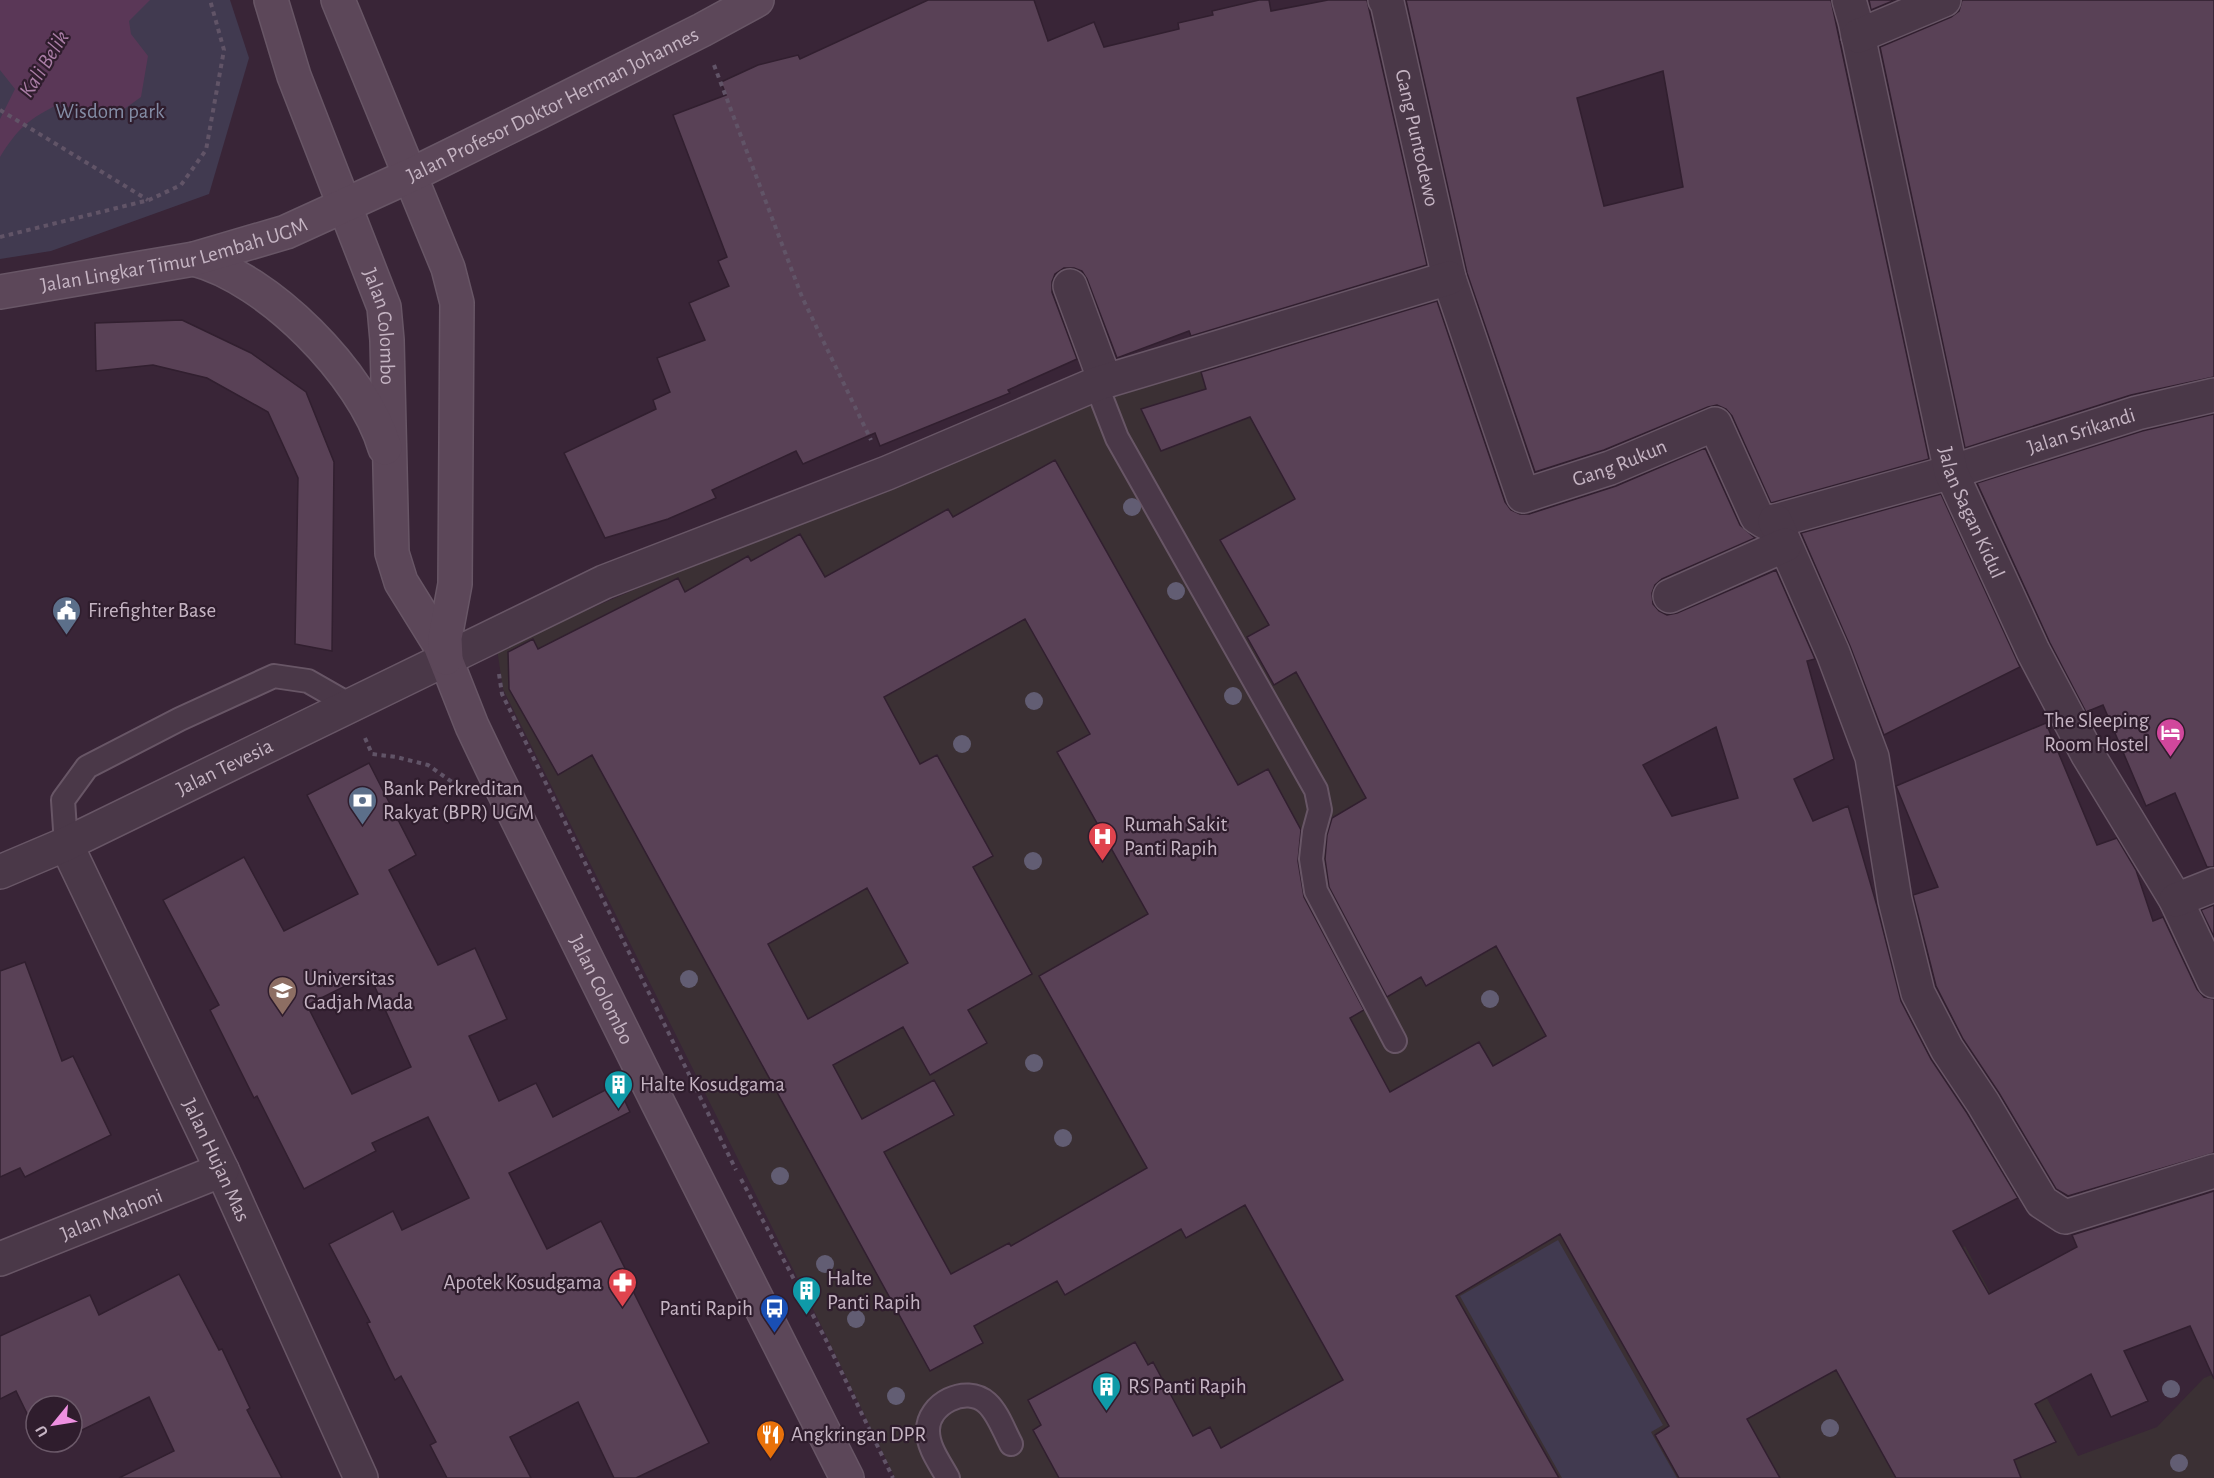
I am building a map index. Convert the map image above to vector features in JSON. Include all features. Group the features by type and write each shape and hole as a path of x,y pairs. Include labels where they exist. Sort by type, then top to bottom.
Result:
{"main road":[{"name":"Jalan Colombo","path":"271,0 294,76 384,307 387,332 392,553 395,568 408,596 434,633 472,726 493,770 652,1093 847,1478"},
{"name":"Jalan Colombo","path":"338,0 411,175 448,268 455,294 458,318 455,584 445,638 446,658"},
{"name":"Jalan Profesor Doktor Herman Johannes","path":"346,205 702,30 757,0"},
{"name":"Jalan Lingkar Timur Lembah UGM","path":"0,292 194,259 270,238 346,205"},
{"path":"194,259 214,264 234,274 308,332 347,377 362,400 374,422 391,467"}],"street":[{"name":"Gang Puntodewo","path":"1385,0 1449,278 1523,496"},
{"name":"Jalan Sagan Kidul","path":"1849,0 1951,472 2033,651 2118,807 2176,900 2214,981"},
{"path":"1858,36 1944,0"},
{"name":"Jalan Tevesia","path":"0,872 66,844 604,582 887,473 1100,382 1449,278"},
{"path":"1070,286 1100,382"},
{"name":"Jalan Srikandi","path":"1670,596 1780,533 1951,472 2137,413 2214,395"},
{"name":"Gang Rukun","path":"1523,496 1610,468 1715,424 1757,517 1780,533"},
{"path":"1780,533 1833,653 1872,757 1895,900 1918,993 1947,1049 1983,1103 2042,1202 2065,1217 2214,1171"},
{"name":"Jalan Hujan Mas","path":"66,844 222,1170 361,1478"},
{"path":"2176,900 2214,885"},
{"name":"Jalan Mahoni","path":"0,1259 222,1170"}],"lane":[{"path":"1100,382 1117,438 1316,790 1320,810 1314,832 1311,859 1316,891 1395,1041"},
{"path":"66,844 63,800 87,766 180,719 274,676 308,681 350,705"},
{"path":"948,1478 929,1443 928,1433 928,1423 932,1414 948,1400 968,1396 985,1401 1011,1444"}],"path":[{"path":"0,237 149,200 181,185 206,150 224,50 210,0"},
{"path":"702,30 802,297 887,473"},
{"path":"0,110 149,200"},
{"path":"495,634 502,694 741,1179 826,1340 893,1478"},
{"path":"350,705 372,754 428,765 461,788"}],"shaded area":[{"name":"Rumah Sakit Panti Rapih","path":"1363,303 1391,427 1862,1301 1965,1246 2078,1456 2157,1427 2204,1378 2214,1374 2214,1478 895,1478 824,1331 503,689 497,649 916,468"}],"green space":[{"name":"Wisdom park","path":"0,0 230,0 249,58 209,194 51,251 0,259"},
{"path":"1558,1240 1663,1425 1651,1432 1677,1478 1562,1478 1460,1296"}],"water":[{"name":"Kali Belik","path":"0,0 150,0 129,21 131,34 148,56 141,97 109,120 59,104 25,125 0,157 0,119 15,89 0,70"}],"building":[{"path":"928,0 1034,0 1048,41 1094,22 1104,47 1179,29 1178,23 1213,15 1212,11 1259,0 1269,0 1271,11 1328,0 1367,0 1427,265 1191,336 1189,331 1117,358 1087,279 1082,271 1064,268 1055,274 1052,292 1077,359 1008,390 1010,393 880,446 875,433 803,464 796,451 712,490 716,498 668,519 605,538 564,453 656,409 653,400 670,392 657,358 705,340 689,303 729,286 718,261 727,257 673,115 726,95 721,82 758,65 798,55 800,59"},
{"path":"1406,0 1831,0 1929,459 1771,503 1732,416 1726,409 1717,405 1604,450 1535,472 1467,273","holes":["1663,71 1683,187 1604,206 1577,98"]},
{"path":"1869,0 1895,0 1871,10"},
{"path":"1962,0 2214,0 2214,377 2131,395 1965,448 1880,47 1951,17 1959,11"},
{"name":"Rumah Sakit Panti Rapih","path":"1437,301 1505,502 1511,510 1520,514 1529,514 1616,486 1705,448 1740,525 1755,538 1662,579 1655,585 1652,593 1653,604 1667,615 1677,613 1776,570 1815,659 1807,661 1834,759 1794,779 1813,821 1848,806 1901,1001 1931,1059 1967,1113 2018,1198 1953,1231 1989,1294 2077,1247 2072,1235 2214,1191 2214,1379 2190,1326 2124,1351 2148,1401 2111,1417 2091,1374 2035,1404 2056,1442 2014,1460 2021,1478 1896,1478 1836,1370 1747,1419 1780,1478 1679,1478 1655,1435 1669,1426 1560,1234 1456,1296 1559,1478 1059,1478 1033,1430 1041,1425 1028,1400 1135,1342 1148,1365 1153,1362 1193,1436 1210,1427 1221,1448 1343,1380 1245,1205 1186,1238 1181,1229 1065,1295 1057,1281 974,1326 983,1343 930,1371 592,755 558,775 509,689 508,652 533,639 538,649 678,578 685,592 748,556 751,561 800,534 825,577 948,509 953,517 1055,460 1238,785 1268,769 1301,830 1298,861 1304,897 1364,1010 1350,1018 1390,1092 1479,1042 1493,1066 1546,1036 1496,946 1426,986 1421,977 1387,997 1329,887 1325,859 1327,835 1332,818 1366,798 1296,672 1274,685 1247,637 1269,625 1220,540 1295,499 1250,417 1161,451 1141,409 1206,389 1201,372","holes":["1025,619 1090,734 1057,752 1148,914 1039,976 1147,1168 1011,1246 1009,1243 951,1274 884,1152 954,1115 934,1080 862,1119 833,1065 903,1027 930,1075 987,1043 968,1010 1032,974 973,867 993,856 937,755 920,764 884,697","1716,727 1738,798 1672,816 1643,765","867,888 908,963 808,1019 768,944"]},
{"path":"182,320 251,353 306,392 334,462 332,651 295,644 298,478 268,412 207,378 153,365 96,371 95,323"},
{"path":"2214,414 2214,867 2207,867 2175,793 2146,806 2103,705 2086,712 2050,643 1977,483 2142,431"},
{"path":"1941,494 2020,667 1884,735 1850,646 1801,533"},
{"path":"2046,723 2097,845 2117,838 2136,870 2153,921 2163,917 2197,989 2204,997 2214,999 2214,1153 2068,1196 2056,1189 1999,1093 1963,1039 1936,986 1913,895 1938,887 1896,786"},
{"path":"369,763 416,855 389,870 438,965 475,948 507,1019 469,1036 499,1101 536,1083 553,1117 617,1084 630,1112 509,1173 547,1249 601,1221 632,1282 629,1283 709,1443 636,1478 614,1478 578,1402 510,1437 531,1478 447,1478 430,1445 436,1442 401,1376 395,1380 367,1323 370,1322 329,1244 393,1211 402,1230 469,1198 428,1117 372,1143 376,1151 304,1189 257,1096 254,1098 210,1010 219,1005 163,900 244,857 284,931 358,894 307,795","holes":["369,974 411,1067 352,1094 307,1005"]},
{"path":"2214,905 2214,937 2201,910"},
{"path":"25,962 62,1061 73,1056 111,1135 25,1177 20,1168 0,1177 0,971"},
{"path":"179,1274 219,1350 222,1349 250,1408 247,1410 282,1478 119,1478 174,1451 149,1397 84,1429 84,1394 24,1394 24,1407 16,1391 0,1399 0,1336 90,1295 99,1315"}],"place":[{"name":"Firefighter Base","path":"67,636"},
{"name":"The Sleeping Room Hostel","path":"2170,758"},
{"name":"Bank Perkreditan Rakyat (BPR) UGM","path":"362,826"},
{"name":"Rumah Sakit Panti Rapih","path":"1103,862"},
{"name":"Universitas Gadjah Mada","path":"283,1016"},
{"name":"Halte Kosudgama","path":"619,1110"},
{"name":"Apotek Kosudgama","path":"623,1308"},
{"name":"Halte Panti Rapih","path":"806,1316"},
{"name":"Panti Rapih","path":"774,1334"},
{"name":"RS Panti Rapih","path":"1107,1412"},
{"name":"Angkringan DPR","path":"770,1460"}]}
